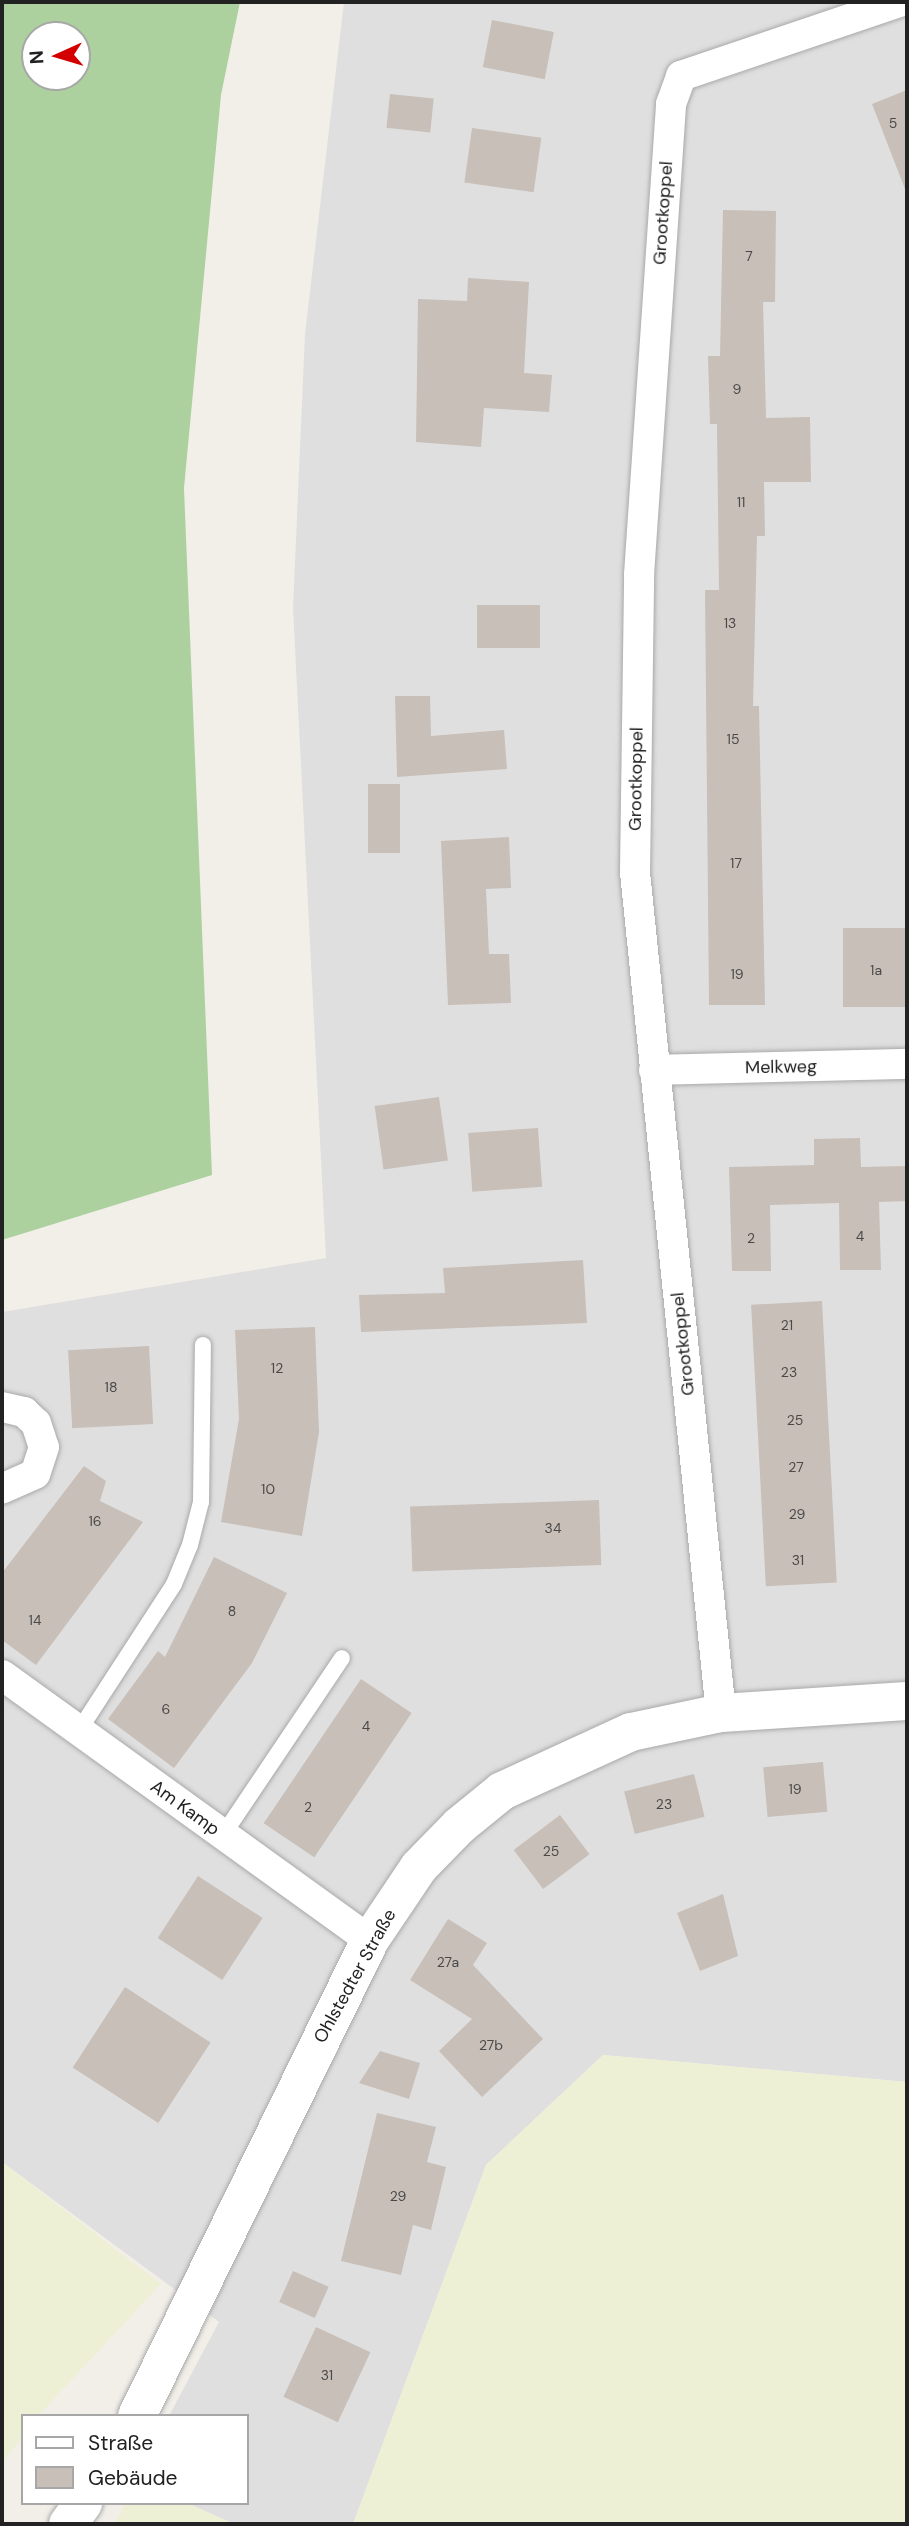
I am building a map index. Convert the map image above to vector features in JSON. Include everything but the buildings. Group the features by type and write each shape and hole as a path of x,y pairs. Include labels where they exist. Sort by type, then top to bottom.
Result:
{"street":[{"name":"Grootkoppel","path":"721,1713 635,872 638,588 671,104 681,76 900,2"},
{"name":"Melkweg","path":"654,1070 907,1064"},
{"path":"2,1407 36,1423 44,1447 34,1474 2,1489"},
{"name":"Am Kamp","path":"2,1675 370,1940"},
{"name":"Ohlstedter Straße","path":"138,2414 370,1940 419,1867 502,1791 631,1732 721,1713 907,1701"},
{"path":"68,2524 82,2505"}],"lane":[{"path":"78,1732 174,1584 190,1545 201,1502 203,1345"},
{"path":"223,1835 342,1658"}],"shaded area":[{"path":"344,2 907,2 907,2082 603,2055 486,2165 353,2524 234,2524 191,2505 248,2505 248,2414 170,2414 219,2322 2,2162 2,1312 326,1258 293,608 305,334"}],"green space":[{"path":"2,2 240,2 221,95 184,488 212,1175 2,1240"},
{"path":"603,2055 907,2082 907,2524 353,2524 486,2165"},
{"path":"2,2162 161,2284 40,2414 21,2414 21,2439 2,2463"},
{"path":"124,2505 191,2505 234,2524 115,2524"}]}
